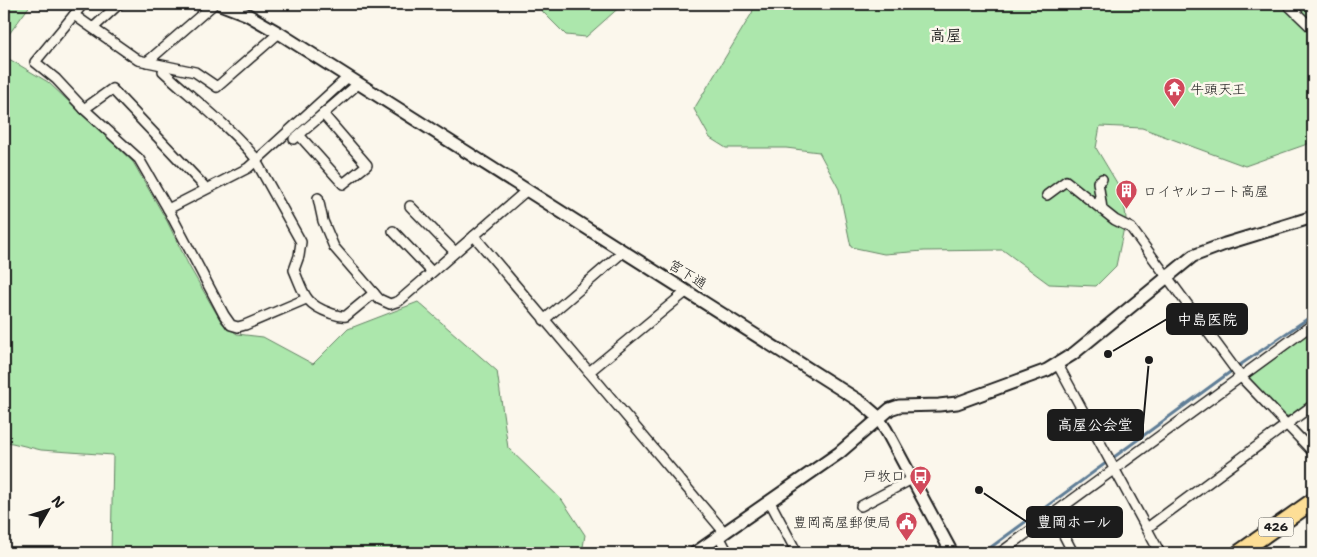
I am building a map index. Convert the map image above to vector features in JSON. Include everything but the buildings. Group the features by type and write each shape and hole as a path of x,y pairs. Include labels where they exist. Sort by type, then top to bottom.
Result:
{"highway":[{"name":"426","path":"1239,553 1313,501"}],"street":[{"path":"83,4 35,62 56,79 84,109 139,159 231,325 238,327 245,325 306,299"},
{"path":"92,28 119,4"},
{"path":"148,62 214,4"},
{"name":"宮下通","path":"220,4 246,14 279,33 869,408 878,419 952,553"},
{"path":"1287,4 1313,29"},
{"path":"74,15 138,60 195,72 217,87 279,33"},
{"path":"163,71 198,100 249,150 256,160 301,242 294,270 306,299 314,306 341,317 346,316 374,293"},
{"path":"168,209 248,168 348,77"},
{"path":"323,114 367,165 343,184 297,137 323,114 358,84"},
{"path":"84,109 112,89 204,186"},
{"path":"1102,179 1098,182 1102,209"},
{"path":"1047,195 1066,181 1115,220 1131,228 1240,376 1313,452"},
{"path":"318,198 322,221 334,247 379,299 390,304 399,301 527,190"},
{"path":"410,206 455,252"},
{"path":"695,553 839,453 890,409 899,406 939,405 966,400 1058,365 1193,256 1225,244 1313,217"},
{"path":"393,231 432,272"},
{"path":"474,236 589,372 722,535 728,553"},
{"path":"544,320 624,251"},
{"path":"589,372 687,291"},
{"path":"1000,553 1313,324"},
{"path":"1058,365 1160,553"},
{"path":"1146,528 1313,405"},
{"path":"861,506 912,479"},
{"path":"770,502 797,553"},
{"path":"1053,514 1073,553"}],"green space":[{"path":"4,4 31,4 4,41"},
{"path":"538,4 623,4 586,37 566,35 543,12"},
{"path":"755,4 1313,4 1313,142 1245,166 1142,128 1100,126 1096,148 1123,193 1126,218 1116,266 1096,286 1049,284 1003,250 924,251 884,254 851,247 839,189 819,152 786,148 726,148 710,138 694,109 752,13"},
{"path":"4,56 48,82 133,162 222,323 237,334 263,337 313,364 348,329 418,302 497,371 508,448 562,500 585,535 582,553 111,553 113,455 41,450 4,441"},
{"path":"1313,329 1313,399 1291,416 1284,416 1249,382 1250,375"}],"waterway":[{"path":"983,553 1237,367 1313,315"}],"place":[{"name":"牛頭天王","path":"1174,108"},
{"name":"ロイヤルコート高屋","path":"1127,210"},
{"name":"中島医院","path":"1108,354"},
{"name":"高屋公会堂","path":"1149,360"},
{"name":"豊岡ホール","path":"979,490"},
{"name":"戸牧口","path":"921,495"},
{"name":"豊岡高屋郵便局","path":"907,541"}],"district":[{"name":"高屋","path":"946,35"}]}
